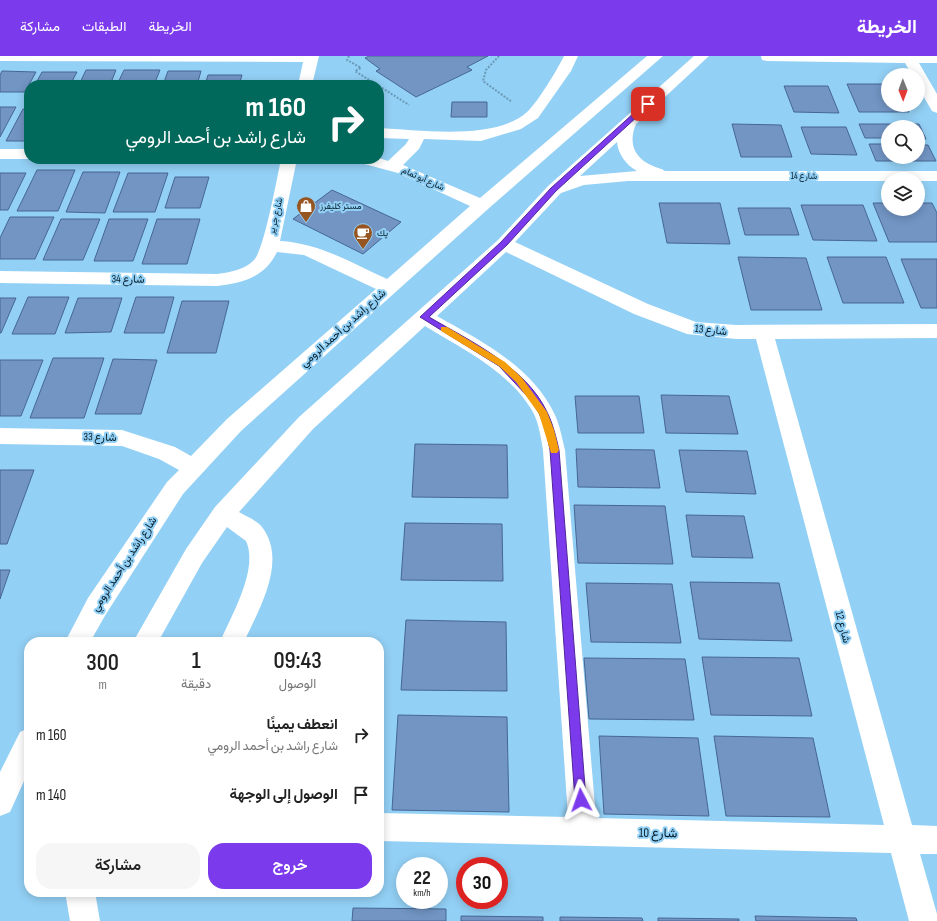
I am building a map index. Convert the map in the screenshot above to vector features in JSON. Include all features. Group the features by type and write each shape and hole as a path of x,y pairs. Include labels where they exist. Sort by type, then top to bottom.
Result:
{"street":[{"path":"384,133 481,136 500,132 516,126 532,115 564,71 571,56"},
{"path":"656,56 660,62 669,67 687,68"},
{"name":"شارع راشد بن أحمد الرومي","path":"80,637 97,606 175,488 234,425 482,205 656,56"},
{"path":"147,637 194,556 223,514 306,423 504,244 554,190 630,120 659,81 687,68 702,56"},
{"path":"0,58 311,57 306,80"},
{"path":"767,57 937,59"},
{"path":"910,58 937,108"},
{"path":"634,75 659,81"},
{"name":"شارع 14","path":"630,120 623,137 625,150 629,157 642,168 671,176"},
{"path":"392,166 413,146 418,135"},
{"path":"0,154 24,154"},
{"name":"شارع جر ير","path":"255,270 266,258 288,164"},
{"name":"شارع أبو تمام","path":"384,164 392,166 482,205"},
{"name":"شارع 14","path":"554,190 577,182 596,178 671,176 937,176"},
{"name":"شارع 13","path":"504,244 641,309 694,329 764,332 937,332"},
{"path":"269,246 300,248 310,251 389,288"},
{"name":"شارع 34","path":"0,277 217,280 239,277 255,270"},
{"path":"424,317 502,364 532,396 543,412 550,430 554,450 583,832"},
{"name":"شارع 12","path":"764,332 924,921"},
{"name":"شارع 33","path":"0,436 122,438 152,447 194,468"},
{"path":"223,514 246,527 254,534 262,554 259,576 234,637"},
{"path":"0,802 24,752"},
{"name":"شارع 10","path":"384,827 937,840"},
{"path":"81,897 85,921"}],"path":[{"path":"350,56 346,60 361,68 355,71 369,80"},
{"path":"499,56 483,74 483,81 512,102"},
{"path":"384,90 409,105"}],"building":[{"path":"369,56 488,56 467,67 472,70 416,97 376,71 380,69 365,58"},
{"path":"86,70 116,70 112,80 81,80"},
{"path":"124,70 160,70 156,80 119,80"},
{"path":"2,71 36,72 32,80 24,80 24,92 0,92 0,75"},
{"path":"168,71 201,71 198,80 165,80"},
{"path":"42,72 77,72 73,80 38,80"},
{"path":"208,75 242,75 240,80 206,80"},
{"path":"847,84 881,84 881,112 859,112"},
{"path":"784,86 828,86 839,113 794,112"},
{"path":"452,102 487,102 487,117 451,117"},
{"path":"0,107 16,107 0,137"},
{"path":"23,109 24,109 24,141 6,141"},
{"path":"732,124 781,125 792,157 741,157"},
{"path":"859,124 881,124 881,138 865,138"},
{"path":"801,127 846,127 857,155 811,154"},
{"path":"869,144 881,144 881,161 876,161"},
{"path":"925,145 928,145 936,161 925,161"},
{"path":"37,170 75,170 58,211 17,211"},
{"path":"83,172 120,172 105,213 66,212"},
{"path":"0,173 26,173 8,210 0,210"},
{"path":"128,173 168,173 155,212 113,212"},
{"path":"175,177 209,177 200,208 165,208"},
{"path":"332,190 401,222 363,254 293,219"},
{"path":"659,203 720,203 730,244 667,243"},
{"path":"873,203 881,203 881,216 925,216 925,203 932,203 937,213 937,242 889,242"},
{"path":"801,205 863,205 877,241 813,240"},
{"path":"738,208 790,208 799,235 745,235"},
{"path":"10,217 54,217 35,259 0,259 0,238"},
{"path":"61,219 100,219 83,260 43,260"},
{"path":"109,219 148,219 133,261 94,261"},
{"path":"157,219 200,219 187,264 142,264"},
{"path":"738,257 806,258 822,310 751,310"},
{"path":"827,257 886,257 904,303 843,303"},
{"path":"901,259 937,259 937,308 921,308"},
{"path":"28,297 69,297 55,334 12,334"},
{"path":"136,297 174,297 164,333 124,333"},
{"path":"0,298 16,298 1,333 0,333"},
{"path":"78,298 122,298 111,332 65,333"},
{"path":"182,301 229,301 216,353 167,353"},
{"path":"53,358 104,358 84,418 30,418"},
{"path":"113,359 157,360 141,414 95,414"},
{"path":"0,360 43,360 21,416 0,416"},
{"path":"661,395 729,396 738,434 666,433"},
{"path":"575,396 639,396 644,433 578,433"},
{"path":"415,444 507,445 508,498 412,497"},
{"path":"576,449 654,450 660,488 578,487"},
{"path":"679,450 747,451 756,494 686,492"},
{"path":"0,470 34,470 7,544 0,544"},
{"path":"574,505 665,506 673,564 578,563"},
{"path":"686,515 744,516 753,558 692,557"},
{"path":"405,523 502,524 503,581 401,580"},
{"path":"0,570 10,570 0,599"},
{"path":"690,582 779,583 792,641 699,639"},
{"path":"586,583 672,584 681,643 591,642"},
{"path":"406,620 506,622 507,691 401,690"},
{"path":"702,657 799,658 812,716 711,715"},
{"path":"584,658 685,659 694,720 589,719"},
{"path":"398,715 507,717 509,812 392,810"},
{"path":"599,736 698,738 709,816 604,814"},
{"path":"714,736 813,738 830,817 726,816"},
{"path":"353,908 446,909 446,921 352,921"},
{"path":"461,916 543,917 543,921 461,921"},
{"path":"755,916 856,918 857,921 756,921"},
{"path":"560,917 642,918 643,921 560,921"},
{"path":"658,918 739,919 739,921 658,921"}],"slow traffic":[{"path":"444,329 502,364 519,380 543,412 550,430 554,450"}],"place":[{"name":"مستر كليفرز","path":"306,223"},
{"name":"پك","path":"363,250"}],"route":[{"path":"581,800 554,450 550,430 543,412 532,396 519,380 502,364 424,317 504,244 554,190 648,104"}]}
